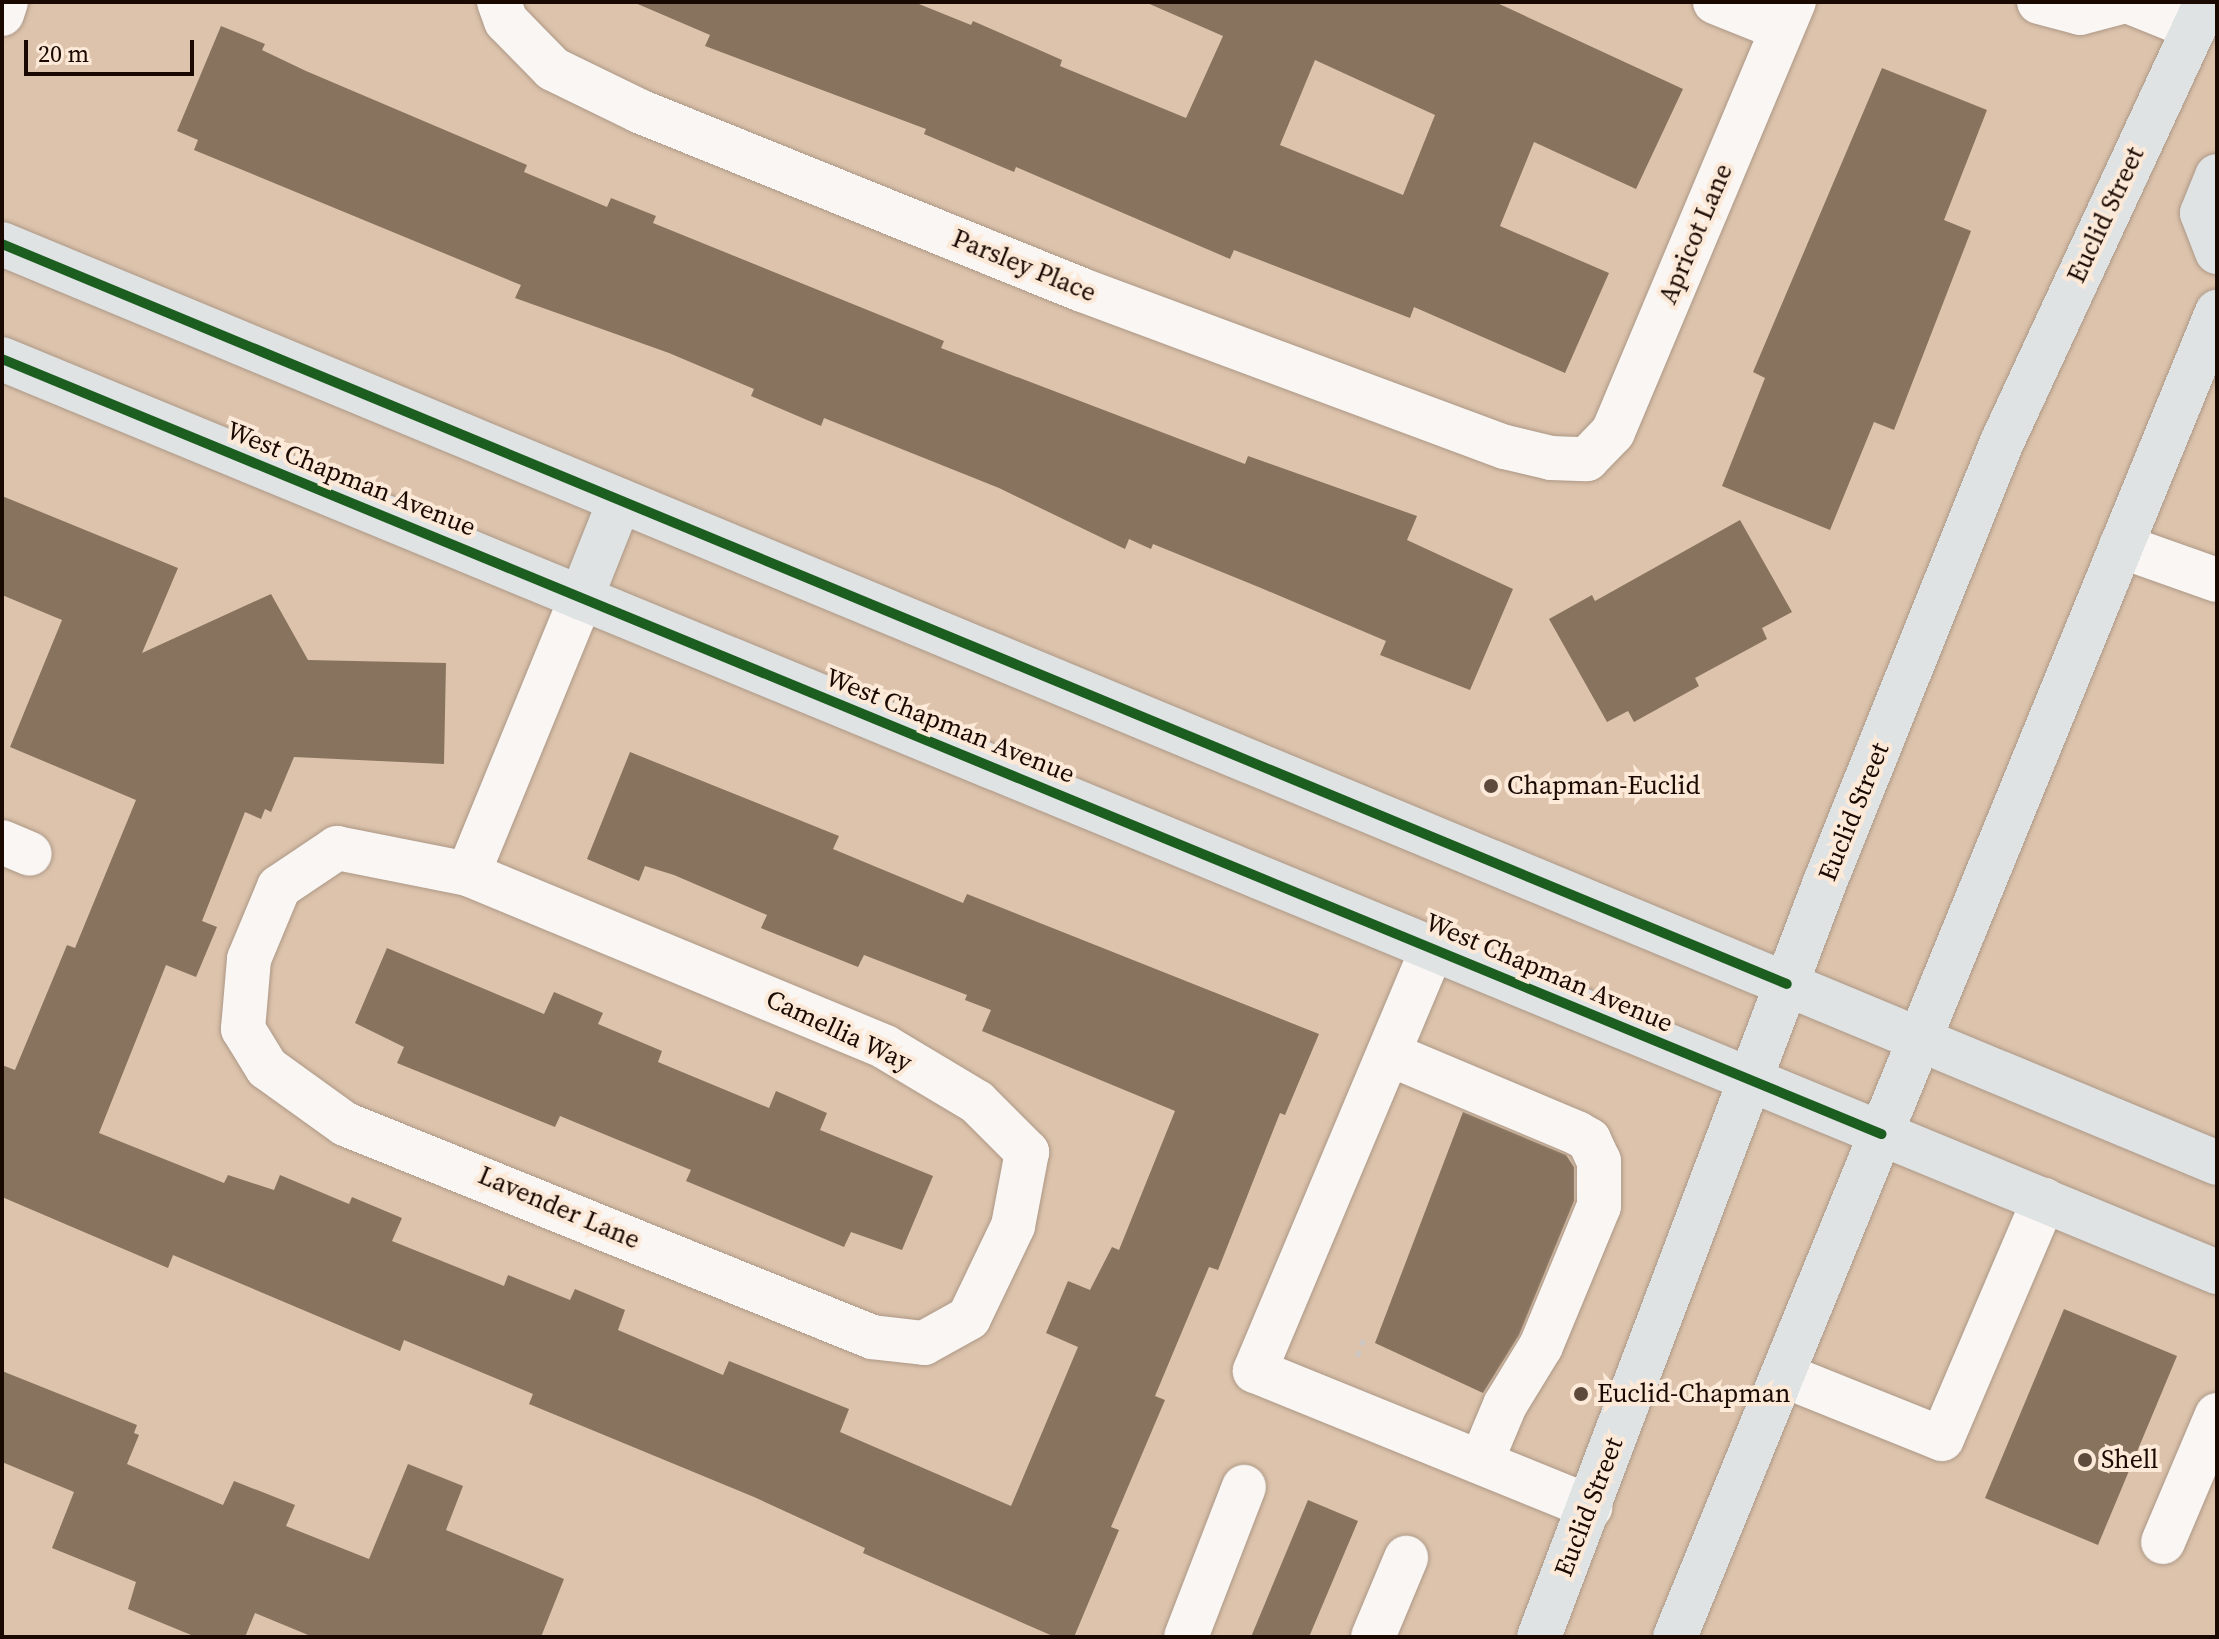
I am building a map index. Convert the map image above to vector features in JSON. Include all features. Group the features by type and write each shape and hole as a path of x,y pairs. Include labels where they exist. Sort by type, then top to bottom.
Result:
{"main road":[{"name":"Euclid Street","path":"1539,1637 1787,984 2002,442 2200,15"},
{"path":"2217,176 2202,213 2217,252"},
{"path":"2,244 2217,1163"},
{"path":"1675,1637 2217,312"},
{"name":"West Chapman Avenue","path":"2,359 2217,1272"},
{"path":"581,598 620,500"}],"street":[{"path":"2,14 6,2"},
{"name":"Parsley Place","path":"499,2 506,21 553,69 639,111 1082,290 1505,447 1551,458 1587,459"},
{"path":"1715,2 1788,16"},
{"path":"2039,2 2080,13 2122,2"},
{"path":"2130,2 2200,15"},
{"name":"Apricot Lane","path":"1587,459 1613,432 1788,16"},
{"path":"2121,546 2217,580"},
{"path":"468,874 581,598"},
{"name":"Camellia Way","path":"249,959 279,887 337,848 468,874 885,1047 977,1102 1027,1152 1013,1226 969,1318"},
{"path":"1433,947 1255,1371 1590,1507"},
{"name":"Lavender Lane","path":"249,959 243,1029 267,1068 345,1124 872,1337 924,1343 969,1318"},
{"path":"1389,1054 1577,1133 1589,1140 1599,1161 1599,1206 1541,1346 1505,1405 1481,1462"},
{"path":"1783,1375 1942,1439 2044,1200"},
{"path":"2163,1542 2217,1415"},
{"path":"1186,1637 1244,1487"},
{"path":"1373,1637 1406,1558"}],"building":[{"path":"633,2 914,2 971,25 973,21 1062,60 1060,66 1186,118 1223,36 1145,2 1495,2 1683,89 1636,189 1534,142 1500,226 1609,273 1565,373 1414,307 1410,318 1234,250 1230,259 1016,167 1014,172 924,134 926,129 705,46 710,35","holes":["1315,60 1435,115 1403,195 1280,145"]},
{"path":"221,26 265,44 262,50 306,71 527,165 524,172 607,207 611,198 656,216 653,223 944,341 941,348 1245,464 1248,456 1417,516 1407,540 1513,589 1470,690 1380,655 1386,641 1261,588 1153,544 1151,549 1129,539 1125,549 999,488 824,418 821,426 751,396 754,389 669,353 515,298 521,285 194,150 198,140 177,131"},
{"path":"1882,68 1987,110 1944,220 1971,231 1894,430 1874,422 1830,530 1722,486 1765,378 1753,372"},
{"path":"2,496 178,568 142,653 271,594 308,660 446,663 444,764 294,757 271,812 265,809 261,819 245,812 202,921 217,927 196,977 166,965 99,1133 224,1183 228,1175 274,1190 280,1175 349,1204 352,1197 402,1218 392,1241 504,1286 508,1275 570,1300 575,1289 625,1310 618,1330 723,1375 729,1361 849,1409 840,1432 1011,1506 1078,1347 1046,1333 1068,1281 1090,1290 1112,1247 1119,1250 1175,1111 982,1031 991,1010 965,1000 967,995 864,955 858,967 761,928 767,915 674,875 645,866 639,881 587,859 630,752 839,836 833,849 963,903 967,894 1319,1034 1285,1115 1280,1113 1218,1270 1209,1267 1155,1396 1165,1400 1111,1527 1119,1530 1074,1637 1055,1637 863,1553 865,1548 754,1497 529,1404 533,1394 404,1340 400,1351 173,1255 168,1268 2,1197 2,1065 15,1070 67,945 75,948 136,800 10,747 62,620 2,595"},
{"path":"1740,520 1792,612 1762,628 1767,639 1695,678 1699,686 1634,722 1628,711 1607,722 1549,619 1592,595 1595,601"},
{"path":"387,948 544,1014 554,992 603,1013 598,1024 662,1051 658,1062 769,1108 776,1091 827,1113 820,1130 933,1176 902,1250 851,1232 844,1247 686,1181 691,1170 560,1116 555,1127 397,1063 404,1047 355,1023"},
{"path":"1463,1112 1566,1155 1574,1167 1574,1201 1519,1335 1483,1393 1375,1343"},
{"path":"2064,1309 2177,1356 2098,1545 1985,1498"},
{"path":"2,1371 137,1425 134,1433 139,1435 127,1464 223,1505 234,1481 295,1505 286,1526 369,1559 408,1464 463,1486 446,1530 564,1579 541,1637 313,1637 255,1613 245,1637 196,1637 128,1609 136,1582 52,1548 74,1492 2,1462"},
{"path":"1308,1500 1358,1521 1309,1637 1251,1637"}],"cycle path":[{"path":"2,244 1787,984"},
{"path":"2,359 1881,1134"}],"place":[{"name":"Chapman-Euclid","path":"1491,786"},
{"name":"Euclid-Chapman","path":"1581,1394"},
{"name":"Shell","path":"2085,1460"}]}
